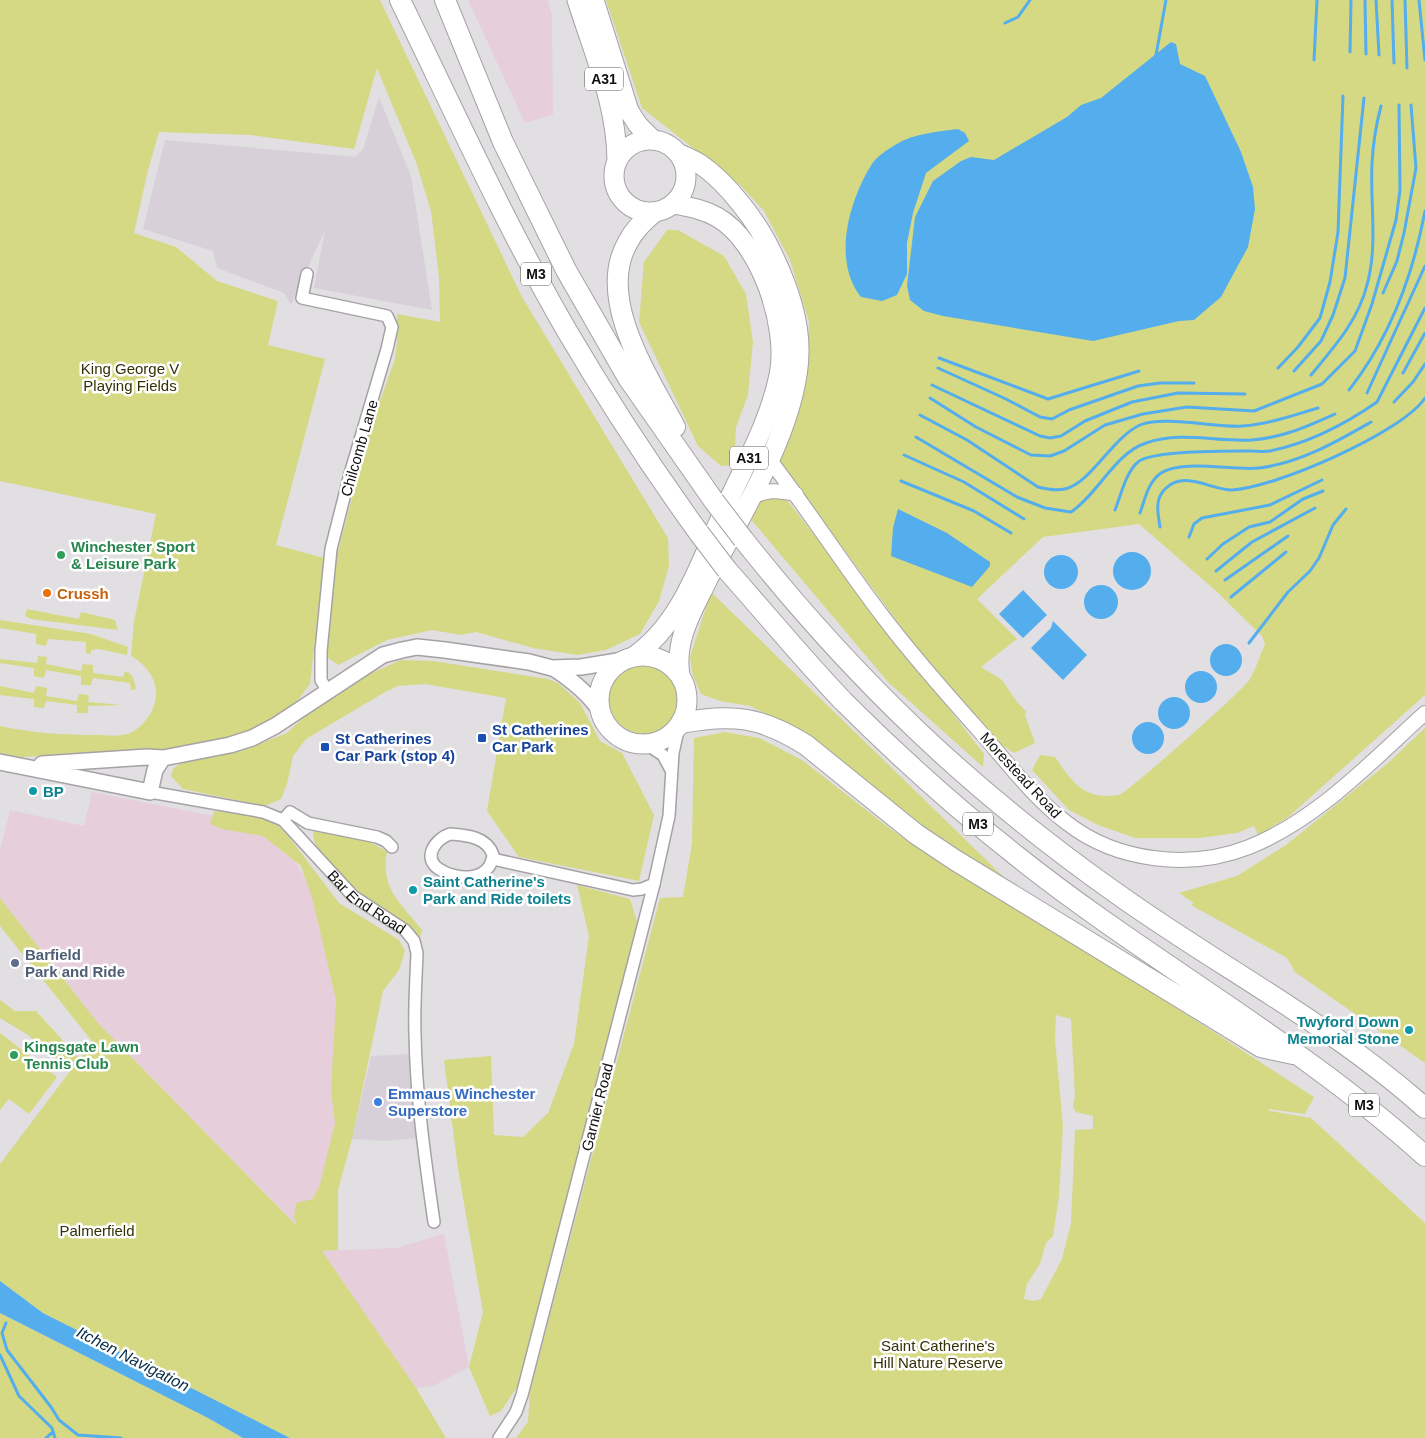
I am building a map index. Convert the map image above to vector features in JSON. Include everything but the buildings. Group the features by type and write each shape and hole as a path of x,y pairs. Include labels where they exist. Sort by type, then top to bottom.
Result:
{"highway":[{"name":"M3","path":"400,0 518,240 567,331 658,476 728,570 845,702 898,754 1018,858 1097,916 1301,1056 1400,1133 1425,1156"},
{"name":"M3","path":"445,0 503,142 566,270 628,378 714,501 804,615 890,707 993,801 1033,833 1141,911 1334,1037 1425,1108"},
{"name":"A31","path":"577,0 612,111 617,137 617,162"},
{"name":"A31","path":"594,0 630,111 638,125 653,140"},
{"path":"653,140 663,142 680,154 687,175 681,196 674,204 664,210 653,213 640,212 629,206 620,197 615,186 614,174 617,162 632,145 653,140"},
{"name":"A31","path":"680,154 700,164 736,199 767,243 790,296 800,347 793,398 769,459 689,617 678,654 680,675"},
{"name":"A31","path":"628,659 656,639 670,622 692,580 765,422 779,373 780,347 772,301 750,251 734,230 719,218 702,210 674,204"},
{"name":"M3","path":"653,213 640,225 622,254 618,288 622,314 637,355 714,501"},
{"path":"643,656 659,659 673,667 680,675 688,699 686,711 680,724 665,739 646,744 622,739 609,728 601,712 599,702 603,682 612,669 628,659 643,656"},
{"name":"M3","path":"680,724 722,718 752,720 765,723 790,735 806,745 916,834 955,860 1261,1047 1301,1056"}],"main road":[{"path":"31,767 46,764 147,757 163,758 230,745 252,738 276,726 327,690 383,655 417,647 529,662 552,668 572,680 591,698 601,712"},
{"path":"552,668 581,667 628,659"},
{"path":"150,792 155,770 163,758"},
{"name":"Bar End Road","path":"0,762 150,792"}],"street":[{"name":"Chilcomb Lane","path":"307,274 302,298 387,316 392,327 331,548 321,650 321,680 327,690"},
{"name":"Morestead Road","path":"769,459 885,620 926,670 1038,797 1068,824 1098,841 1123,850 1160,859 1185,860 1219,856 1250,847 1296,821 1339,790 1425,713"},
{"path":"749,499 760,492 775,490 796,494"},
{"name":"Garnier Road","path":"499,1438 516,1412 522,1395 654,884 669,816 671,770 680,724"},
{"path":"646,744 663,755 671,770"},
{"name":"Bar End Road","path":"150,792 286,816 342,886 363,904 405,930 414,941 417,953 415,1033 417,1069 423,1148 434,1222"},
{"path":"286,816 308,824 377,837 386,841 392,847"},
{"path":"450,834 466,836 487,844 491,849 493,859 487,870 481,875 457,876 437,868 432,860 432,848 436,841 444,836 450,834"},
{"path":"493,859 633,890 642,890 654,884"}],"shaded area":[{"path":"468,0 548,0 552,15 553,115 525,123"},
{"path":"379,97 411,176 432,310 314,288 325,230 291,305 284,293 217,268 213,251 143,229 165,140 356,157 363,149"},
{"path":"92,792 275,828 305,878 352,1003 322,1251 98,1023 0,898 0,850 10,810 84,826"},
{"name":"Emmaus Winchester Superstore","path":"413,1054 417,1138 386,1141 352,1139 371,1056"},
{"path":"444,1234 469,1367 433,1386 416,1388 322,1251 396,1248"}],"green space":[{"name":"King George V Playing Fields","path":"0,0 380,0 522,297 668,538 669,566 659,601 640,634 606,650 577,655 533,648 476,632 461,635 432,630 387,640 338,665 327,657 327,593 370,429 395,359 397,314 440,322 439,277 431,211 416,162 377,68 354,149 251,135 159,132 148,170 134,233 176,247 217,281 278,301 268,345 325,359 276,545 324,558 310,684 297,701 265,724 226,742 157,751 21,757 0,753 0,726 72,735 120,735 127,734 138,728 148,718 156,698 154,681 140,662 131,656 134,622 156,514 0,481"},
{"path":"606,0 1425,0 1425,695 1287,818 1258,835 1254,826 1237,833 1199,838 1135,838 1098,825 1069,810 1032,770 1040,755 1055,757 1080,788 1096,795 1119,795 1162,761 1243,687 1250,679 1265,644 1262,636 1216,591 1139,524 1043,537 977,599 1017,639 981,667 1002,680 1017,702 1026,711 1025,715 1035,743 1014,753 1003,746 925,659 777,459 808,348 809,322 790,260 764,211 740,185 642,108"},
{"path":"667,230 678,230 724,256 746,294 753,342 748,395 736,427 734,465 721,466 698,446 639,322 644,262"},
{"path":"777,496 787,500 984,754 983,767 888,682 749,517 756,500"},
{"path":"711,592 1014,887 947,847 805,733 750,706 720,701 701,694 693,676 690,657"},
{"path":"27,609 79,619 81,612 115,620 118,630 31,619 25,616"},
{"path":"0,620 91,634 128,647 127,655 99,649 91,650 91,654 86,653 86,642 48,639 46,646 36,644 36,634 0,628"},
{"path":"38,656 47,657 46,664 81,671 83,664 93,665 93,673 123,677 125,671 128,672 132,676 136,689 131,690 130,683 93,678 91,685 81,685 81,676 46,670 44,678 34,676 34,668 0,663 0,659 37,663"},
{"path":"401,660 433,661 548,679 558,683 580,703 600,741 622,753 654,815 639,881 519,857 487,811 506,698 425,684 398,686 306,739 293,756 287,784 281,799 265,806 183,789 171,776 173,769 182,762 241,751 287,733 315,707 349,683"},
{"path":"651,664 664,670 673,679 677,685 679,699 677,713 669,724 658,732 637,734 630,732 619,724 611,713 609,692 611,685 619,674 630,666"},
{"path":"0,686 34,693 36,686 47,688 46,696 77,701 79,694 89,695 88,702 122,705 88,706 88,713 77,713 77,705 46,701 44,708 34,707 34,699 0,695"},
{"path":"1425,728 1425,1063 1295,972 1287,958 1191,905 1194,903 1179,893 1237,876 1286,845 1388,763"},
{"name":"Saint Catherine's Hill Nature Reserve","path":"725,732 759,738 802,760 892,830 936,860 1158,996 1314,1097 1305,1114 1269,1109 1269,1113 1270,1111 1311,1118 1425,1223 1425,1438 516,1438 528,1422 530,1391 660,898 683,897 692,843 694,738","holes":["1056,1015 1071,1019 1075,1096 1073,1107 1076,1112 1093,1116 1093,1129 1075,1130 1071,1223 1062,1259 1041,1299 1034,1301 1024,1299 1027,1284 1040,1264 1046,1243 1053,1236 1059,1196 1063,1126 1055,1040"]},
{"name":"Palmerfield","path":"214,811 271,818 289,837 339,903 399,940 405,951 399,970 383,991 352,1139 338,1190 338,1250 322,1251 416,1388 446,1438 290,1438 43,1313 0,1281 0,1164 71,1070 28,1035 0,1018 0,1000 15,1011 36,1011 79,1058 95,1045 0,926 0,898 98,1023 297,1226 294,1217 296,1203 313,1199 320,1184 335,1123 331,1090 336,1000 313,901 301,866 263,836 222,829 210,824"},
{"path":"313,831 361,839 387,852 386,865 389,886 422,930 418,947 385,913 349,884 328,863 315,842"},
{"path":"577,885 630,899 638,925 571,1191 517,1387 501,1411 490,1416 469,1367 483,1312 458,1169 444,1060 491,1056 494,1135 523,1137 548,1113 574,1044 589,936"},
{"name":"Kingsgate Lawn Tennis Club","path":"0,1033 57,1077 29,1114 9,1099 0,1110"},
{"path":"0,1313 208,1418 243,1438 0,1438"}],"water":[{"path":"1171,42 1176,44 1180,64 1205,76 1241,152 1253,187 1255,209 1248,247 1221,297 1194,320 1179,321 1093,341 943,316 924,311 910,300 907,286 915,217 933,181 961,161 971,157 994,160 1067,117 1081,105 1101,98"},
{"path":"958,129 965,133 969,141 926,173 913,213 907,243 907,274 897,295 882,301 861,297 852,282 847,266 847,230 856,195 872,164 886,151 902,141 926,134"},
{"path":"898,509 947,533 990,562 990,566 972,587 891,556 893,528"},
{"path":"1132,552 1145,558 1151,571 1145,584 1132,590 1119,584 1113,571 1119,558"},
{"path":"1061,555 1073,560 1078,572 1073,584 1061,589 1049,584 1044,572 1049,560"},
{"path":"1101,585 1108,586 1113,590 1117,595 1117,609 1113,614 1108,618 1101,619 1094,618 1089,614 1085,609 1084,602 1085,595 1089,590 1094,586"},
{"path":"1023,590 1047,615 1023,638 999,614"},
{"path":"1053,621 1087,655 1063,680 1031,648 1051,628"},
{"path":"1226,644 1232,645 1237,649 1241,654 1241,666 1237,671 1232,675 1226,676 1220,675 1215,671 1211,666 1210,660 1211,654 1215,649 1220,645"},
{"path":"1201,671 1213,675 1217,687 1213,699 1201,703 1189,699 1185,687 1189,675"},
{"path":"1174,697 1186,701 1190,713 1186,725 1174,729 1162,725 1158,713 1162,701"},
{"path":"1148,722 1154,723 1159,727 1163,732 1163,744 1159,749 1154,753 1148,754 1142,753 1137,749 1133,744 1132,738 1133,732 1137,727 1142,723"},
{"name":"Itchen Navigation","path":"0,1281 43,1313 290,1438 243,1438 208,1418 0,1313"}],"waterway":[{"path":"1005,23 1018,17 1030,0"},
{"path":"1156,55 1166,0"},
{"path":"1314,60 1317,0"},
{"path":"1350,52 1351,0"},
{"path":"1365,0 1366,54"},
{"path":"1376,0 1379,55"},
{"path":"1392,0 1394,63"},
{"path":"1405,0 1407,68"},
{"path":"1419,0 1425,60"},
{"path":"1278,368 1298,347 1320,318 1330,282 1338,232 1343,96"},
{"path":"1294,371 1321,341 1333,315 1345,278 1364,98"},
{"path":"930,398 976,427 1031,455 1050,456 1064,451 1105,425 1143,414 1187,407 1254,411 1322,384 1355,351 1372,304 1396,220 1400,190 1399,105"},
{"path":"1383,293 1397,261 1416,168 1411,105"},
{"path":"1311,375 1351,322 1358,310 1367,285 1373,240 1372,156 1381,106"},
{"path":"1349,390 1364,370 1398,305 1414,259 1425,211"},
{"path":"1367,393 1425,266"},
{"path":"1115,510 1130,472 1138,462 1146,458 1174,453 1270,451 1284,448 1339,426 1365,410 1377,402 1425,308"},
{"path":"1403,373 1425,333"},
{"path":"939,358 1048,399 1139,371"},
{"path":"1394,402 1413,382 1425,364"},
{"path":"938,368 1006,399 1040,417 1052,419 1069,410 1138,386 1160,383 1194,383"},
{"path":"932,385 1040,436 1050,438 1061,436 1085,421 1132,402 1178,393 1245,394"},
{"path":"1160,527 1158,501 1162,492 1173,483 1190,481 1232,490 1277,480 1365,442 1412,412 1425,398"},
{"path":"920,415 967,440 1038,487 1058,490 1075,485 1084,478 1120,440 1140,425 1150,422 1176,421 1243,426 1272,421 1318,408"},
{"path":"916,437 1017,497 1045,508 1071,512 1090,495 1125,455 1146,443 1185,437 1239,440 1263,439 1295,431 1335,414"},
{"path":"1140,513 1153,481 1161,473 1170,469 1195,466 1248,469 1289,462 1317,451 1371,422"},
{"path":"904,455 964,482 1024,519"},
{"path":"1189,537 1194,524 1202,518 1270,505 1322,480"},
{"path":"901,481 974,511 1011,533"},
{"path":"1207,559 1223,544 1249,527 1270,522 1303,499 1323,491"},
{"path":"1216,571 1252,542 1315,508"},
{"path":"1249,643 1288,592 1310,571 1319,558 1333,525 1346,509"},
{"path":"1225,580 1288,536"},
{"path":"1231,597 1286,552"},
{"path":"6,1323 2,1333 7,1350 59,1420 78,1435 121,1438"},
{"path":"0,1355 19,1396 52,1428 55,1438"},
{"path":"46,1438 53,1432"}],"place":[{"name":"Winchester Sport & Leisure Park","path":"61,555"},
{"name":"Crussh","path":"47,593"},
{"name":"St Catherines Car Park","path":"482,738"},
{"name":"St Catherines Car Park (stop 4)","path":"325,747"},
{"name":"BP","path":"33,791"},
{"name":"Saint Catherine's Park and Ride toilets","path":"413,890"},
{"name":"Barfield Park and Ride","path":"15,963"},
{"name":"Twyford Down Memorial Stone","path":"1409,1030"},
{"name":"Kingsgate Lawn Tennis Club","path":"14,1055"},
{"name":"Emmaus Winchester Superstore","path":"378,1102"}]}
